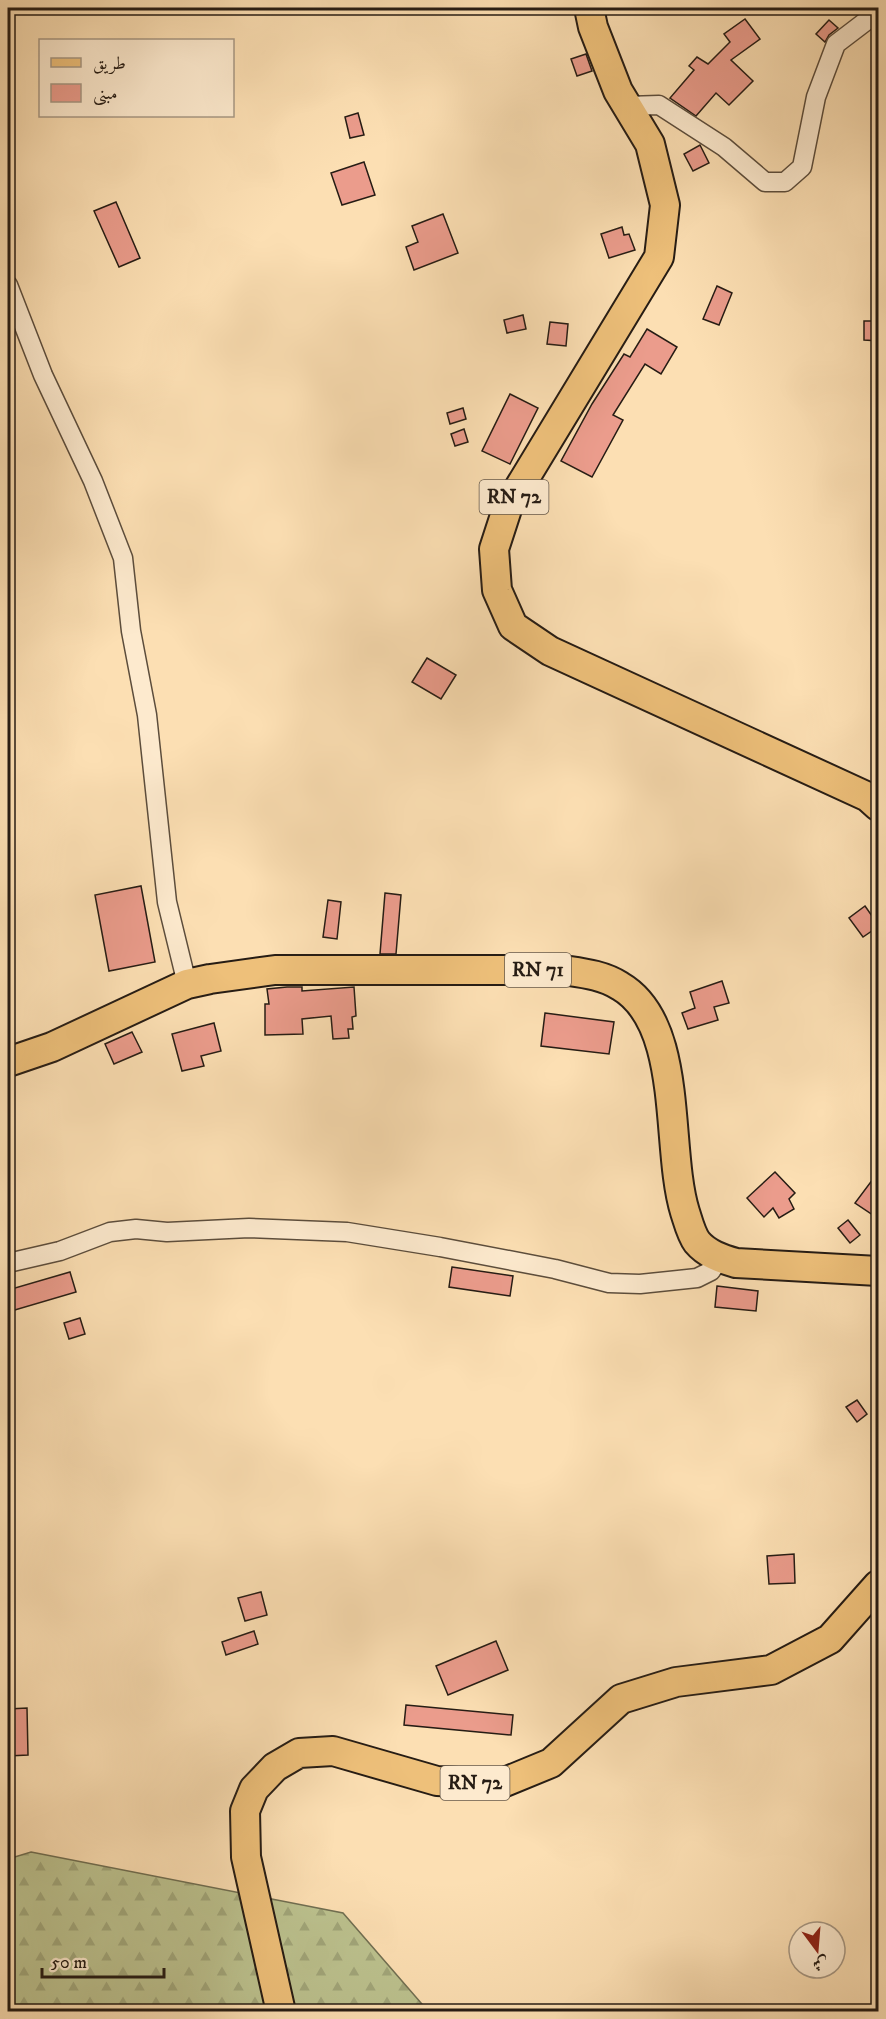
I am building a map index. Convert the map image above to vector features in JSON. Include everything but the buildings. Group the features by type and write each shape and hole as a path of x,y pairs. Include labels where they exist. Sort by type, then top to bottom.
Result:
{"main road":[{"name":"RN 72","path":"588,8 618,91 650,144 665,205 659,257 508,506 494,549 497,590 513,626 550,651 868,797 879,806"},
{"name":"RN 71","path":"8,1062 51,1047 187,984 210,979 275,970 564,970 598,975 621,986 649,1014 659,1037 666,1065 680,1195 696,1240 719,1259 746,1264 879,1271"},
{"name":"RN 72","path":"281,2012 246,1857 245,1811 254,1789 274,1767 299,1753 333,1751 437,1781 500,1784 550,1763 621,1699 676,1682 771,1670 830,1639 878,1586"}],"street":[{"path":"627,106 659,105 724,147 765,182 785,182 802,167 816,97 836,44 879,12"},
{"path":"8,285 43,375 93,481 123,558 131,631 147,715 167,902 187,984"},
{"path":"8,1263 60,1251 110,1232 249,1228 347,1232 555,1269 609,1283 640,1284 697,1278 711,1271 719,1259"}],"lane":[{"path":"878,1586 879,1543"}],"green space":[{"path":"31,1852 343,1913 428,2011 8,2012 8,1859"}]}
